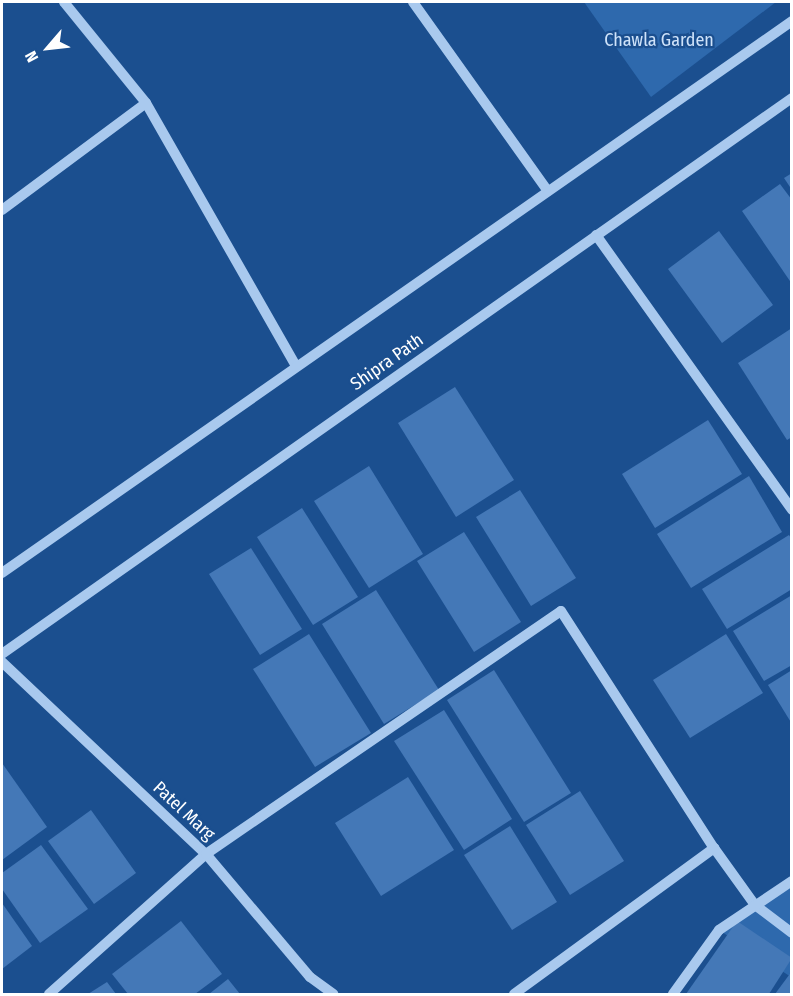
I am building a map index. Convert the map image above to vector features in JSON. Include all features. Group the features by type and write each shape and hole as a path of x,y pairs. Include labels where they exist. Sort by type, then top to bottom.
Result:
{"street":[{"path":"64,2 147,103 296,366"},
{"path":"413,2 548,191"},
{"path":"2,573 792,21"},
{"name":"Shipra Path","path":"2,654 792,98"},
{"path":"2,210 147,103"},
{"path":"596,236 792,510"},
{"path":"49,994 206,854 561,611 714,848 755,905 792,933"},
{"name":"Patel Marg","path":"2,662 206,854 310,977 333,994"},
{"path":"514,994 714,848"},
{"path":"673,994 719,930 792,880"}],"green space":[{"name":"Chawla Garden","path":"584,2 776,2 651,97"},
{"path":"791,876 791,977 719,930"}],"building":[{"path":"792,173 792,190 784,178"},
{"path":"780,184 792,200 792,284 742,211"},
{"path":"719,231 773,305 722,343 668,269"},
{"path":"792,328 792,437 787,440 738,363"},
{"path":"455,387 514,480 456,517 398,423"},
{"path":"708,420 742,474 655,528 622,474"},
{"path":"369,466 423,554 369,588 314,501"},
{"path":"749,476 782,532 691,588 657,534"},
{"path":"520,490 576,578 531,606 476,517"},
{"path":"302,508 358,597 313,625 257,537"},
{"path":"464,532 521,622 474,652 417,561"},
{"path":"789,535 792,540 792,589 727,629 702,589"},
{"path":"251,548 302,629 260,655 209,574"},
{"path":"376,590 439,690 384,724 322,624"},
{"path":"792,595 792,665 764,681 733,631"},
{"path":"309,634 371,733 315,767 253,669"},
{"path":"726,634 763,693 690,738 653,680"},
{"path":"494,670 571,793 524,822 447,700"},
{"path":"792,670 792,724 768,685"},
{"path":"444,710 512,819 464,850 394,741"},
{"path":"2,763 47,827 2,860"},
{"path":"408,777 454,850 381,896 335,823"},
{"path":"580,791 624,861 570,895 526,825"},
{"path":"91,810 136,873 94,904 48,841"},
{"path":"510,826 557,902 512,930 464,855"},
{"path":"41,845 88,909 40,943 2,889 2,873"},
{"path":"2,903 32,946 2,969"},
{"path":"181,921 222,974 195,994 128,994 112,974"},
{"path":"737,921 792,958 769,994 686,994"},
{"path":"792,971 792,994 775,994"},
{"path":"228,979 240,994 209,994"},
{"path":"107,982 116,994 88,994"}]}
